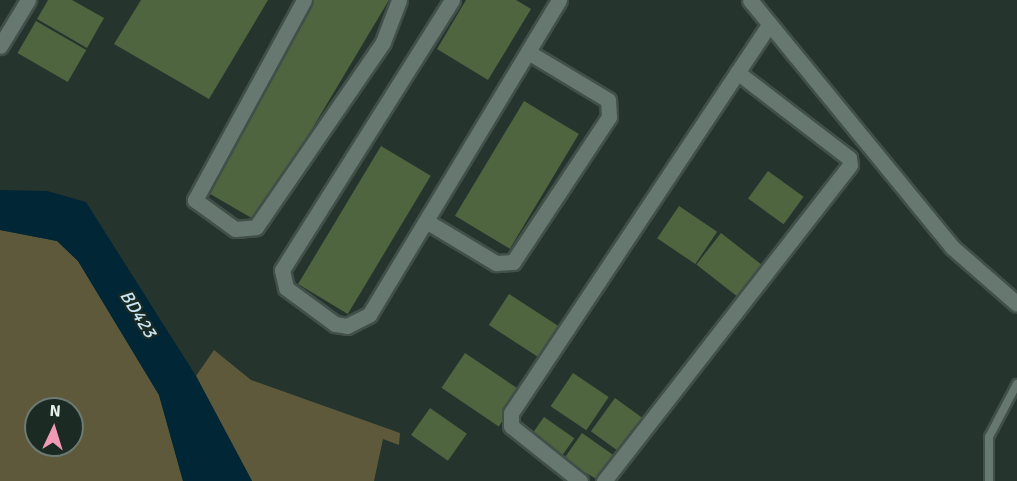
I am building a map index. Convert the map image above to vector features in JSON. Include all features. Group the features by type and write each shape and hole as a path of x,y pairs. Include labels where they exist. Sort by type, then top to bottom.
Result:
{"street":[{"path":"0,46 28,0"},
{"path":"304,0 195,200 200,208 235,229 256,227 383,42 399,0"},
{"path":"452,0 282,270 281,280 335,324 358,323 369,315 559,0"},
{"path":"750,0 863,142 952,247 1017,304"},
{"path":"580,481 511,426 511,413 769,24"},
{"path":"426,221 496,263 513,262 609,117 608,100 528,52"},
{"path":"737,72 850,161"},
{"path":"604,481 863,142"}],"lane":[{"path":"989,481 989,437 1017,384"}],"shaded area":[{"path":"0,230 57,241 78,261 159,395 183,481 0,481"},
{"path":"214,350 251,380 400,433 399,445 383,439 374,481 252,481 196,376"}],"water":[{"name":"BD423","path":"0,190 47,191 86,202 196,376 252,481 183,481 159,395 78,261 57,241 0,230"}],"building":[{"path":"48,0 72,0 104,18 87,48 37,19"},
{"path":"141,0 268,0 209,99 114,44"},
{"path":"310,0 389,0 257,221 198,187"},
{"path":"466,0 516,0 531,9 488,80 437,49"},
{"path":"36,21 86,50 68,82 18,53"},
{"path":"524,101 579,134 510,249 455,216"},
{"path":"381,146 431,176 348,314 298,284"},
{"path":"768,171 804,197 784,224 748,199"},
{"path":"679,206 717,232 695,264 657,238"},
{"path":"721,233 768,270 744,301 696,265"},
{"path":"509,294 562,328 542,359 489,325"},
{"path":"465,353 522,392 499,426 442,388"},
{"path":"573,373 609,397 586,430 551,406"},
{"path":"615,398 645,420 621,453 591,431"},
{"path":"430,408 467,434 448,461 411,435"},
{"path":"544,417 574,438 559,460 529,438"},
{"path":"582,433 616,457 600,481 563,460"}]}
